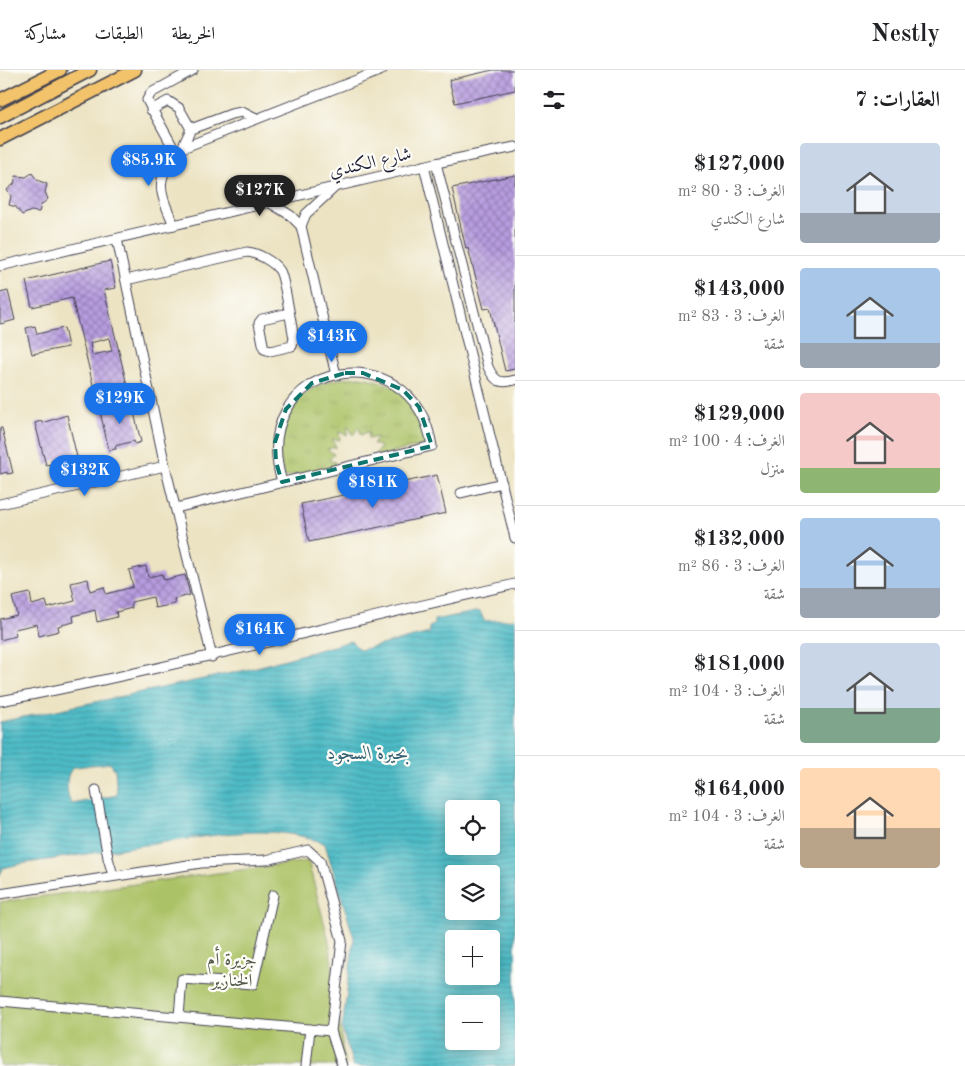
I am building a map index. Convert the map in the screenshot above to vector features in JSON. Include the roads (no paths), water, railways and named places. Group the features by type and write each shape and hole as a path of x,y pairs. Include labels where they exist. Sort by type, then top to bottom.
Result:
{"highway":[{"path":"0,100 60,70"},
{"path":"0,116 90,70"},
{"path":"0,139 135,70"}],"street":[{"path":"178,149 151,110 147,100 151,93 193,70"},
{"path":"178,149 382,70"},
{"path":"151,110 168,101 172,102 191,129"},
{"path":"174,225 160,184 162,172 191,129 231,114 242,112 256,119"},
{"name":"شارع الكندي","path":"0,266 436,163 515,147"},
{"path":"436,163 488,367 497,382 502,384 515,380"},
{"path":"424,166 515,538"},
{"path":"301,226 306,214 335,187"},
{"path":"270,203 290,215 301,226 336,375"},
{"path":"117,239 165,466 212,657"},
{"path":"126,280 247,252 254,253 272,263 281,272 294,338 292,346 270,351 264,349 259,323 262,319 289,313"},
{"path":"176,508 432,446 429,427 419,406 403,390 384,379 363,373 336,375 312,383 300,392 286,409 280,423 275,442 276,462 282,482"},
{"path":"0,504 165,466"},
{"path":"461,493 502,483"},
{"path":"0,701 212,657 355,619 515,584"},
{"path":"96,790 108,858 113,875"},
{"path":"0,894 113,875 201,863 266,860 308,850 320,862 342,941 331,1031 342,1066"},
{"path":"180,1017 182,979 253,984 273,895"},
{"path":"0,1001 331,1031"},
{"path":"306,1066 310,1029"}],"water":[{"name":"بحيرة السجود","path":"480,611 484,621 515,619 515,1066 353,1066 342,1029 354,938 325,844 305,837 284,833 263,832 217,835 20,864 3,868 0,876 0,722 246,670 351,641 360,650 430,633 429,627 434,625 434,620","holes":["110,763 115,770 117,795 72,804 68,795 67,785 67,779 71,770 74,767"]}],"park label":[{"name":"جزيرة أم الخنازير","path":"232,970"}]}
